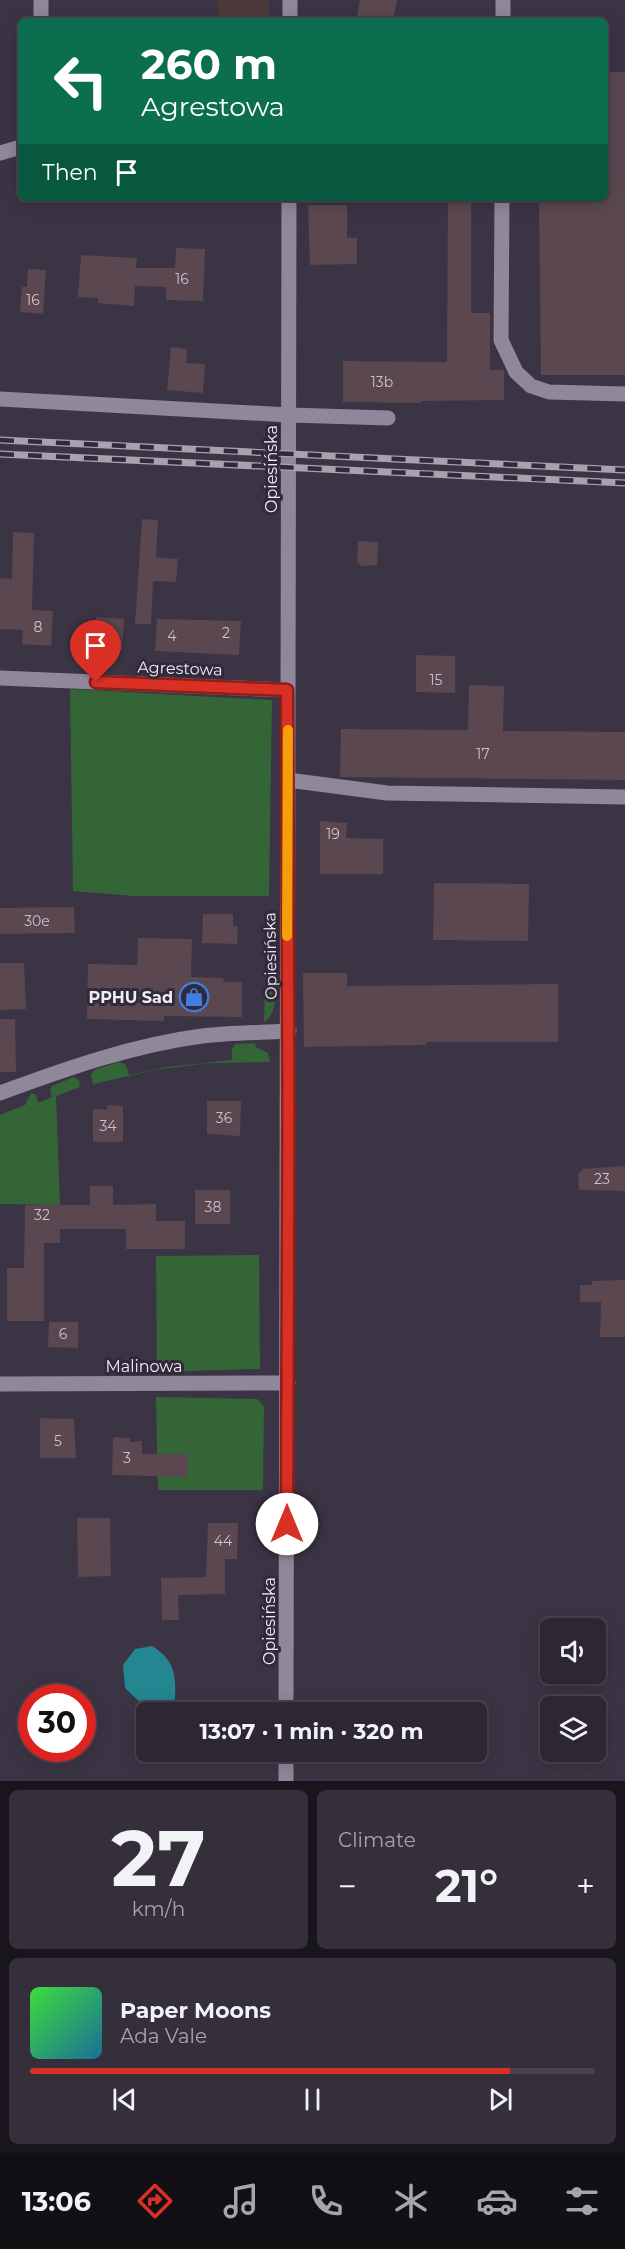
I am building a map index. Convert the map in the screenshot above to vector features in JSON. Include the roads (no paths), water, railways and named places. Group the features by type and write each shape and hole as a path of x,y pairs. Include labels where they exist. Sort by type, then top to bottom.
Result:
{"street":[{"path":"41,0 41,18"},
{"path":"290,0 290,18"},
{"path":"503,0 503,18"},
{"path":"0,153 18,148"},
{"name":"Opiesińska","path":"286,1702 289,201"},
{"path":"502,201 501,340 516,372 531,386 549,392 625,394"},
{"path":"0,399 289,415 388,418"},
{"name":"Agrestowa","path":"0,678 287,690"},
{"path":"288,780 387,794 625,797"},
{"path":"0,1094 66,1069 136,1049 202,1036 289,1031"},
{"name":"Malinowa","path":"0,1384 288,1383"},
{"path":"286,1762 286,1781"}],"water":[{"path":"152,1646 169,1662 175,1682 175,1699 172,1702 140,1702 125,1688 123,1665 135,1649"}],"railway":[{"path":"0,440 625,470"},
{"path":"0,454 625,483"}],"place":[{"name":"PPHU Sad","path":"194,997"}]}
